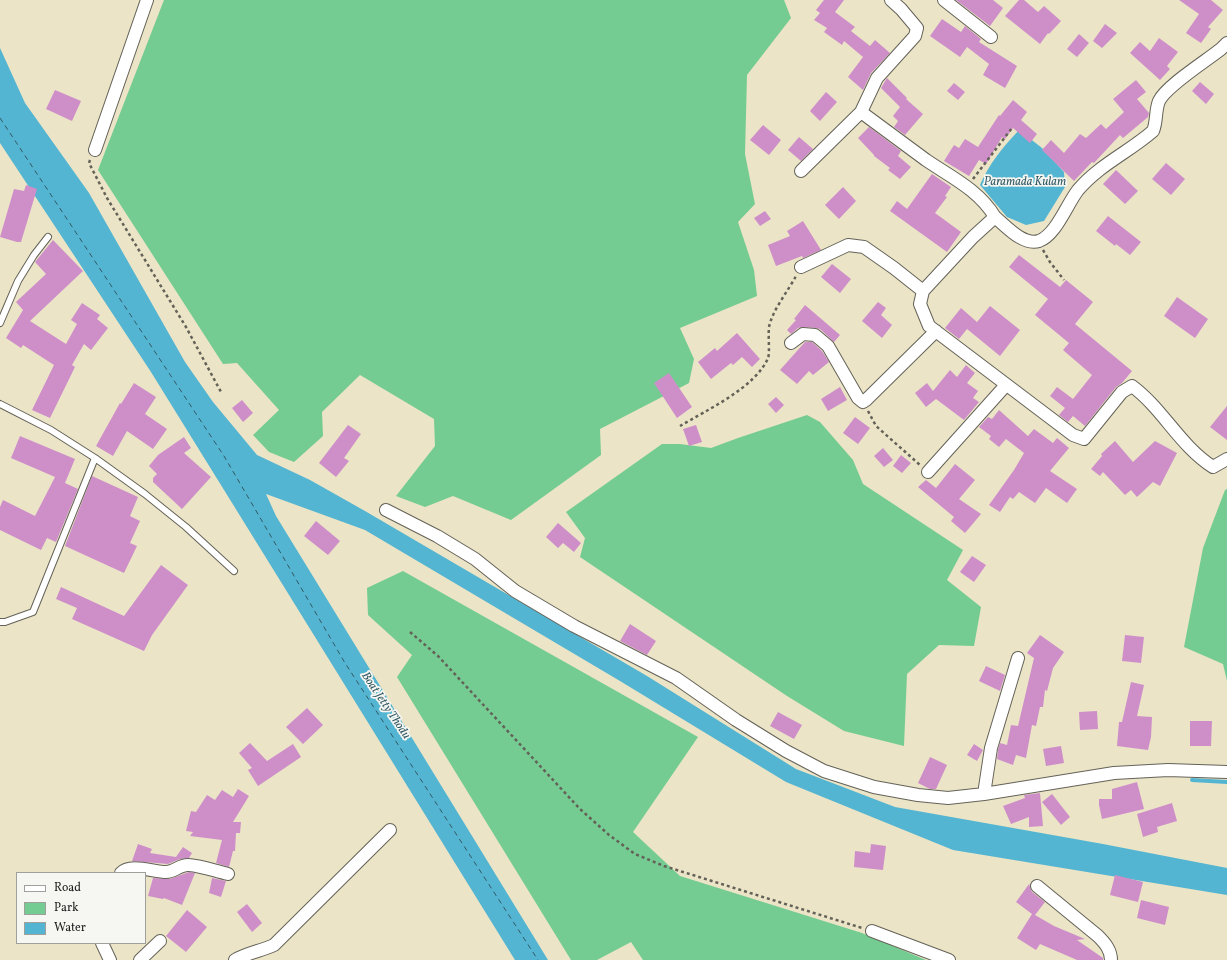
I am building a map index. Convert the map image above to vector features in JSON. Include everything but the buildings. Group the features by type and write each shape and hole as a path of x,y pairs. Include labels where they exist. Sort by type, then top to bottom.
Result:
{"street":[{"path":"95,150 147,0"},
{"path":"801,171 861,112 877,78 915,36 917,28 901,8 890,0"},
{"path":"944,0 991,37"},
{"path":"861,112 967,187 988,206 995,217 1024,240 1032,242 1038,241 1050,233 1078,190 1097,172 1153,131 1157,106 1160,99 1169,89 1227,43"},
{"path":"995,217 973,237 923,291 920,304 929,326 1073,435 1084,439 1122,392 1132,386 1141,393 1184,443 1202,460 1213,467 1227,459"},
{"path":"801,267 848,245 864,247 923,291"},
{"path":"791,343 803,334 815,335 828,346 858,398 863,402 936,331"},
{"path":"928,472 1006,385"},
{"path":"386,510 438,536 475,559 515,591 580,629 676,678 736,720 786,751 824,771 874,787 918,795 948,798 984,794 1114,773 1168,770 1227,772"},
{"path":"984,794 992,748 1018,658"},
{"path":"235,960 245,954 261,951 274,945 390,830"},
{"path":"122,872 130,868 167,872 180,866 188,865 228,874"},
{"path":"1037,886 1098,936 1106,945 1111,954 1111,960"},
{"path":"872,932 949,960"},
{"path":"140,960 160,941"},
{"path":"102,944 110,960"}],"lane":[{"path":"0,323 18,281 34,255 48,237"},
{"path":"0,404 51,430 145,494 180,522 234,571"},
{"path":"0,622 5,622 33,612 94,458"}],"path":[{"path":"967,187 1012,128"},
{"path":"95,150 88,163 107,198 186,327 221,392"},
{"path":"1038,241 1050,262 1064,280"},
{"path":"680,426 741,390 758,374 769,356 769,326 782,297 789,290 801,267"},
{"path":"863,402 876,426 928,472"},
{"path":"410,632 438,656 580,809 609,835 635,854 664,866 872,932"}],"green space":[{"path":"164,0 784,0 791,18 747,75 745,154 755,204 738,222 754,270 757,296 680,328 694,359 689,383 600,429 601,455 511,520 453,496 425,507 396,496 435,446 434,419 360,375 322,412 323,436 294,462 269,452 253,435 279,410 237,363 223,364 98,170"},
{"path":"807,415 820,422 853,460 863,484 963,550 947,580 981,607 974,646 939,645 907,674 904,746 844,731 787,696 580,557 585,538 566,512 662,444 680,444 711,448"},
{"path":"1227,489 1227,681 1223,664 1184,647 1203,548 1225,490"},
{"path":"403,571 698,737 633,832 680,876 862,933 926,960 643,960 631,942 597,960 571,960 397,677 412,655 368,615 367,588"}],"water":[{"name":"Boat Jetty Thodu","path":"0,48 25,103 89,193 185,362 213,402 257,455 310,480 365,511 647,676 796,769 895,807 1227,868 1227,895 953,850 786,782 620,681 365,530 266,494 276,516 548,960 515,960 151,372 0,143"},
{"name":"Paramada Kulam","path":"1019,130 1042,148 1064,172 1065,187 1044,221 1026,225 1007,217 980,185 997,156"}],"waterway":[{"path":"1192,780 1227,782"}],"ferry route":[{"path":"0,118 224,456 345,663 538,960"}]}
